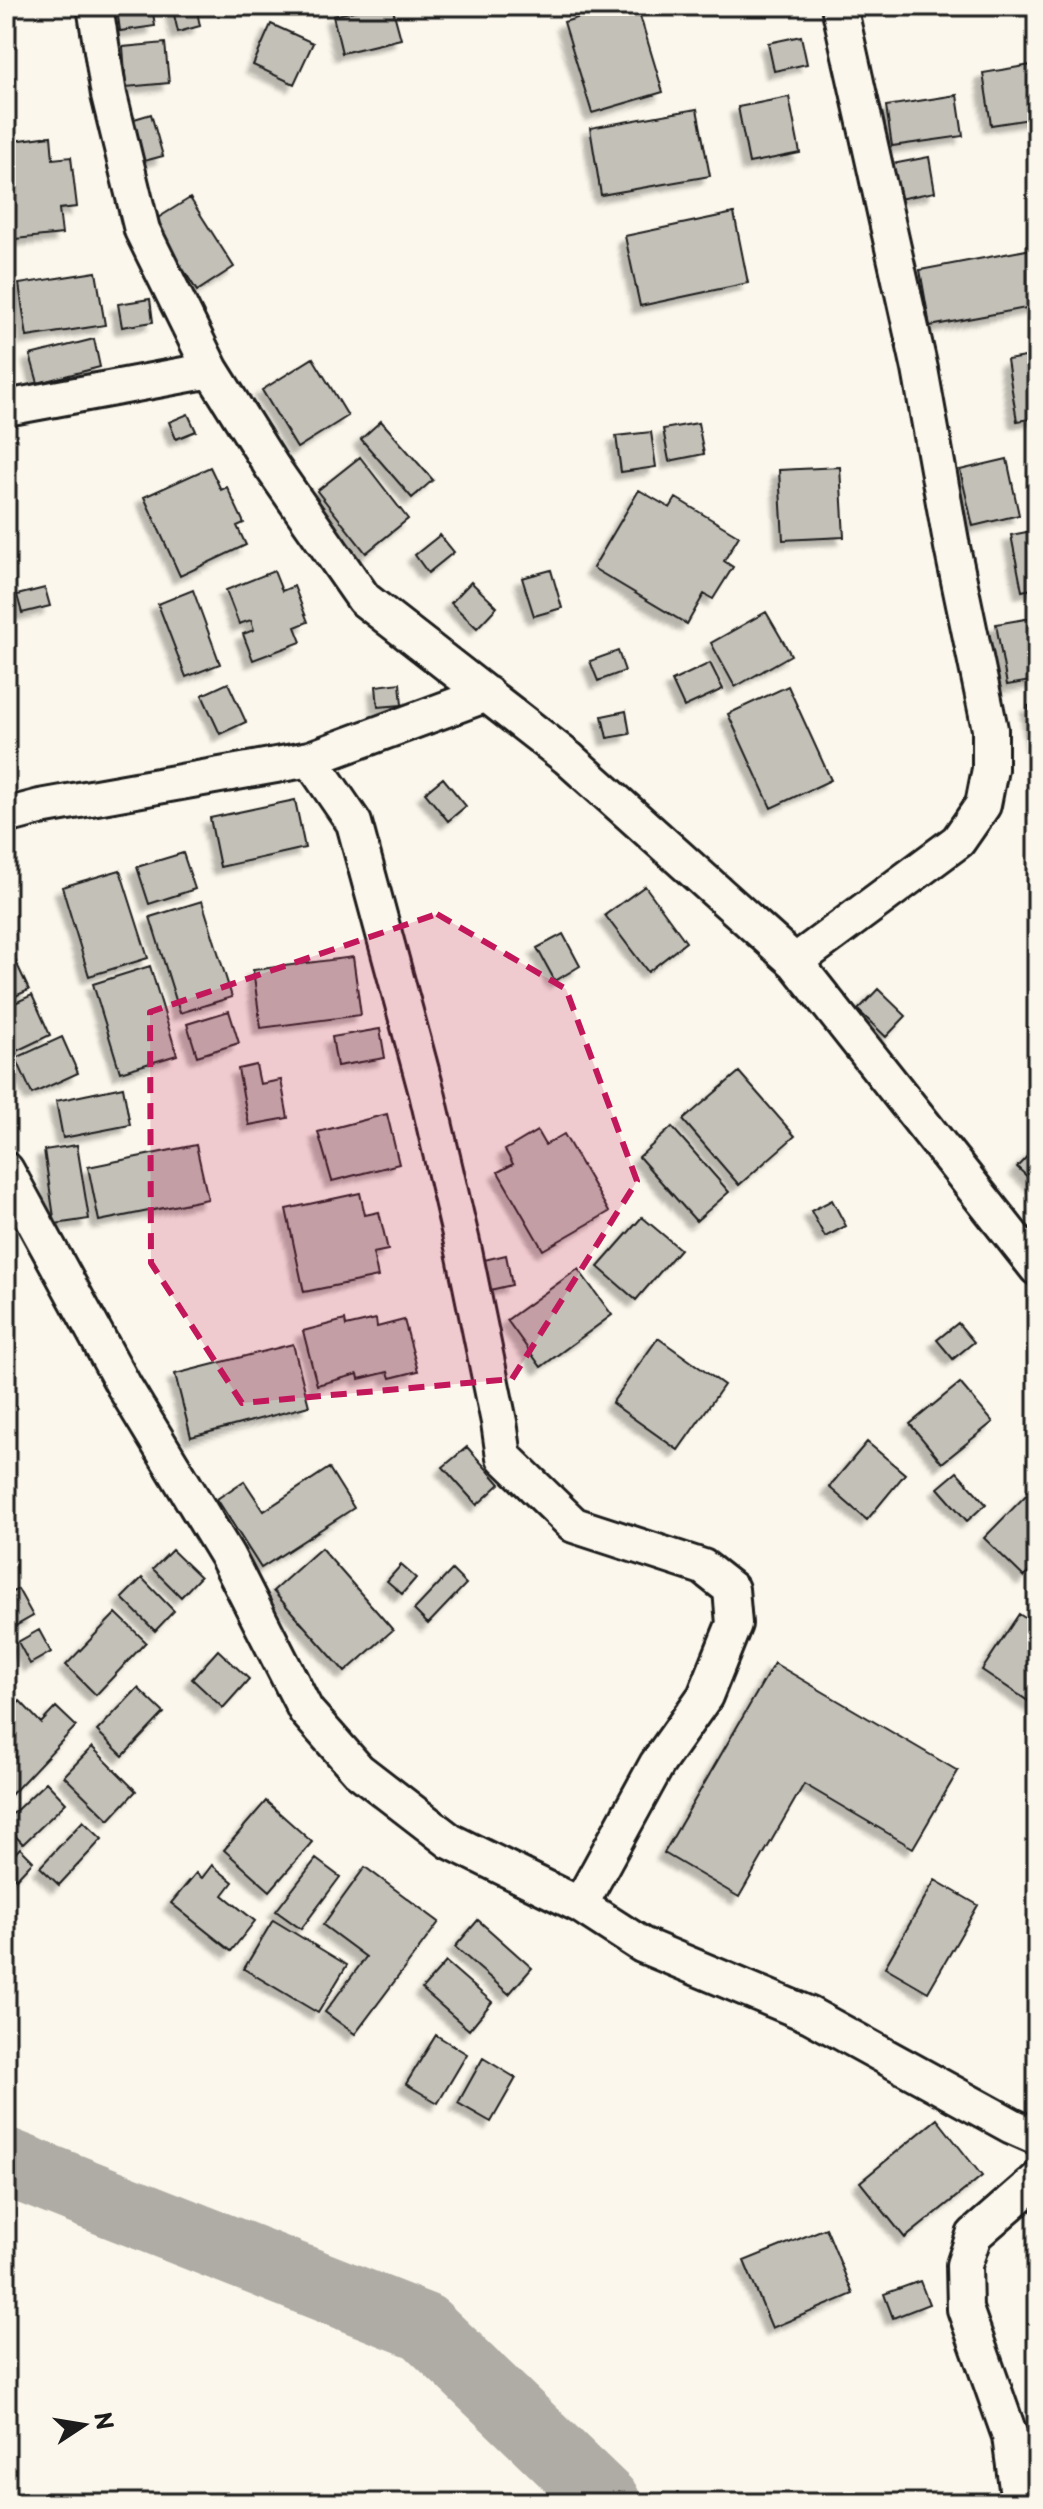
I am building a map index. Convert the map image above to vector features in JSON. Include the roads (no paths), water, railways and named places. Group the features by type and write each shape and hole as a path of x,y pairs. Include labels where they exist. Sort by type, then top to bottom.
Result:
{"street":[{"path":"95,6 109,95 142,230 211,370 272,467 364,599 568,758 795,962 1037,1268"},
{"path":"795,962 958,841 983,805 990,769 990,729 925,398 839,6"},
{"path":"6,408 211,370"},
{"path":"6,816 310,759 487,694"},
{"path":"310,759 354,823 427,1093 464,1251 504,1457 574,1525 703,1567 731,1589 734,1624 705,1696 657,1764 580,1905"},
{"path":"6,1170 124,1386 227,1556 306,1711 358,1770 450,1841 580,1905 642,1945 810,2015 1037,2137"},
{"path":"1019,2503 1010,2436 965,2309 964,2265 974,2235 1037,2180"}],"waterway":[{"path":"6,2162 424,2327 607,2503"}]}
